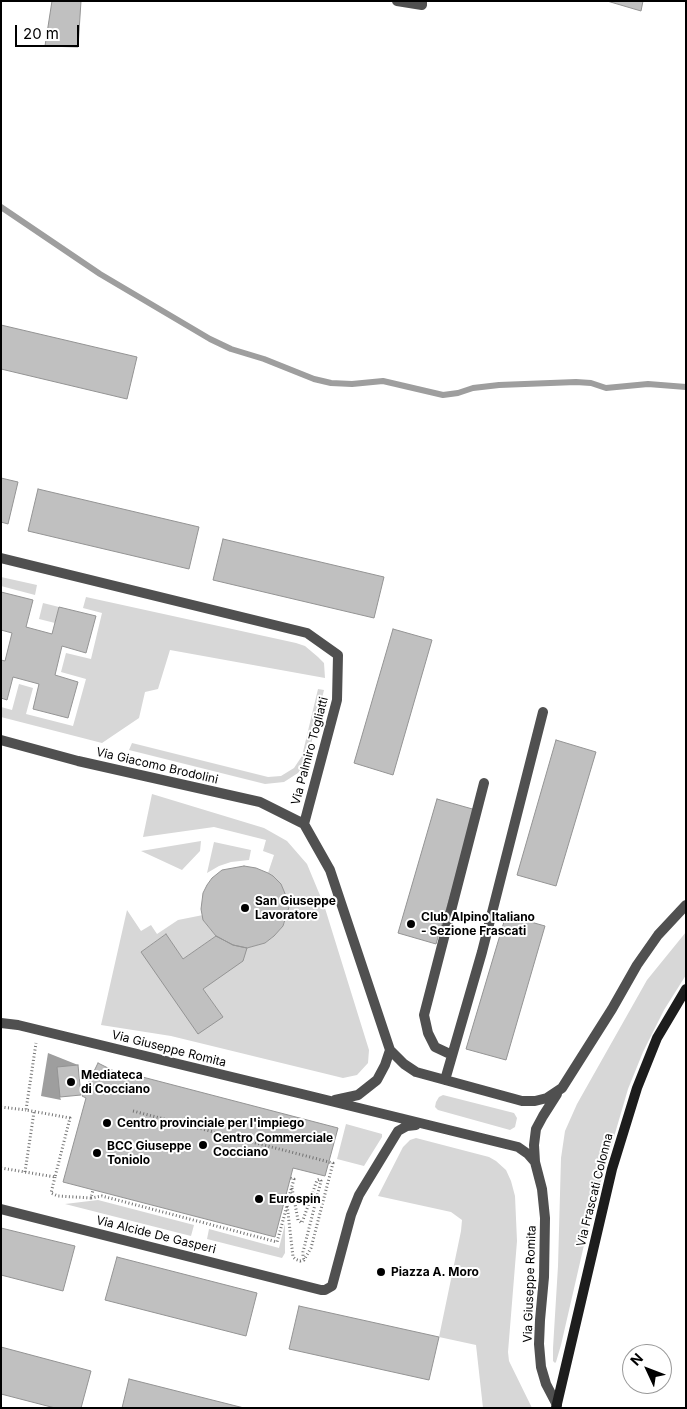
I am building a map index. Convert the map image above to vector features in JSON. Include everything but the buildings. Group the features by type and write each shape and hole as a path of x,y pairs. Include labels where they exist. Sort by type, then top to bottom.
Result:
{"street":[{"path":"398,1 422,5 422,1"},
{"name":"Via Palmiro Togliatti","path":"1,558 307,633 338,655 337,700 304,824 330,870 390,1050 404,1064 416,1072 445,1080"},
{"path":"543,712 482,952 445,1080 522,1101 547,1098 562,1088"},
{"name":"Via Giacomo Brodolini","path":"1,740 78,761 260,802 304,824"},
{"path":"452,1055 436,1047 428,1033 424,1015 484,783"},
{"name":"Via Giuseppe Romita","path":"556,1406 541,1367 539,1344 544,1277 545,1218 542,1189 535,1162 534,1145 536,1129 612,1009 637,965 658,935 686,905"},
{"name":"Via Frascati Colonna","path":"556,1406 612,1170 637,1088 656,1038 686,989"},
{"name":"Via Giuseppe Romita","path":"1,1023 18,1025 518,1147 535,1162"},
{"name":"Via Giuseppe Romita","path":"331,1101 358,1095 377,1080 385,1066 390,1050"},
{"name":"Via Alcide De Gasperi","path":"1,1209 321,1290 332,1286 351,1215 359,1195 398,1131 407,1126 422,1125"}],"path":[{"path":"26,1110 36,1043"},
{"path":"1,1107 70,1118 51,1193 58,1196 91,1198 102,1196 278,1242 294,1179 290,1178"},
{"path":"25,1172 34,1112"},
{"path":"133,1112 333,1163 311,1248 304,1260"},
{"path":"1,1168 55,1177"},
{"path":"292,1187 298,1220 302,1223 317,1180 322,1181 303,1252 304,1260"},
{"path":"91,1198 93,1190"},
{"path":"287,1204 294,1257 297,1261 304,1260"}],"shaded area":[{"path":"1,577 37,585 35,595 1,586"},
{"path":"86,597 305,646 324,663 325,678 170,650 158,689 145,692 139,718 102,743 1,717 1,707 12,710 19,684 33,688 26,714 73,726 86,679 61,672 66,653 91,659 102,613 83,608"},
{"path":"43,603 59,607 55,623 39,619"},
{"path":"318,689 324,690 309,753 298,773 284,782 265,784 129,750 132,743 268,777 281,776 294,768 302,756"},
{"path":"152,794 264,828 287,841 307,864 324,905 369,1050 368,1063 357,1075 343,1078 171,1036 101,1025 127,910 141,931 151,925 157,934 178,920 203,915 203,920 216,936 183,959 166,934 141,952 223,1017 203,989 247,948 265,943 274,936 283,926 289,907 281,884 268,873 274,855 263,851 266,840 214,827 143,837"},
{"path":"201,841 200,851 182,870 141,851"},
{"path":"214,842 251,850 249,860 231,862 207,873"},
{"path":"686,932 686,975 664,1010 643,1052 628,1089 590,1219 561,1345 555,1363 553,1361 553,1348 558,1266 561,1158 565,1131 577,1104 647,980"},
{"path":"48,1053 78,1065 60,1097 61,1100 41,1096"},
{"path":"443,1095 514,1113 517,1118 515,1127 510,1130 438,1110 435,1107 436,1102"},
{"path":"346,1124 382,1134 364,1166 337,1159"},
{"path":"416,1138 489,1157 506,1170 511,1181 515,1196 517,1241 508,1352 509,1361 532,1408 483,1408 476,1345 439,1337 462,1220 451,1212 378,1196 403,1147 410,1140"},
{"path":"98,1200 194,1225 191,1236 65,1204"},
{"path":"285,1224 285,1253 282,1258 207,1239 209,1229 279,1248"}],"waterway":[{"path":"1,207 100,274 210,339 231,349 264,359 314,379 331,383 352,384 383,381 443,395 473,388 499,385 576,382 591,383 606,388 648,384 686,387"}],"place":[{"name":"San Giuseppe Lavoratore","path":"245,908"},
{"name":"Club Alpino Italiano - Sezione Frascati","path":"411,924"},
{"name":"Mediateca di Cocciano","path":"71,1082"},
{"name":"Centro provinciale per l'impiego","path":"107,1123"},
{"name":"Centro Commerciale Cocciano","path":"203,1145"},
{"name":"BCC Giuseppe Toniolo","path":"97,1153"},
{"name":"Eurospin","path":"259,1199"},
{"name":"Piazza A. Moro","path":"381,1272"}]}
